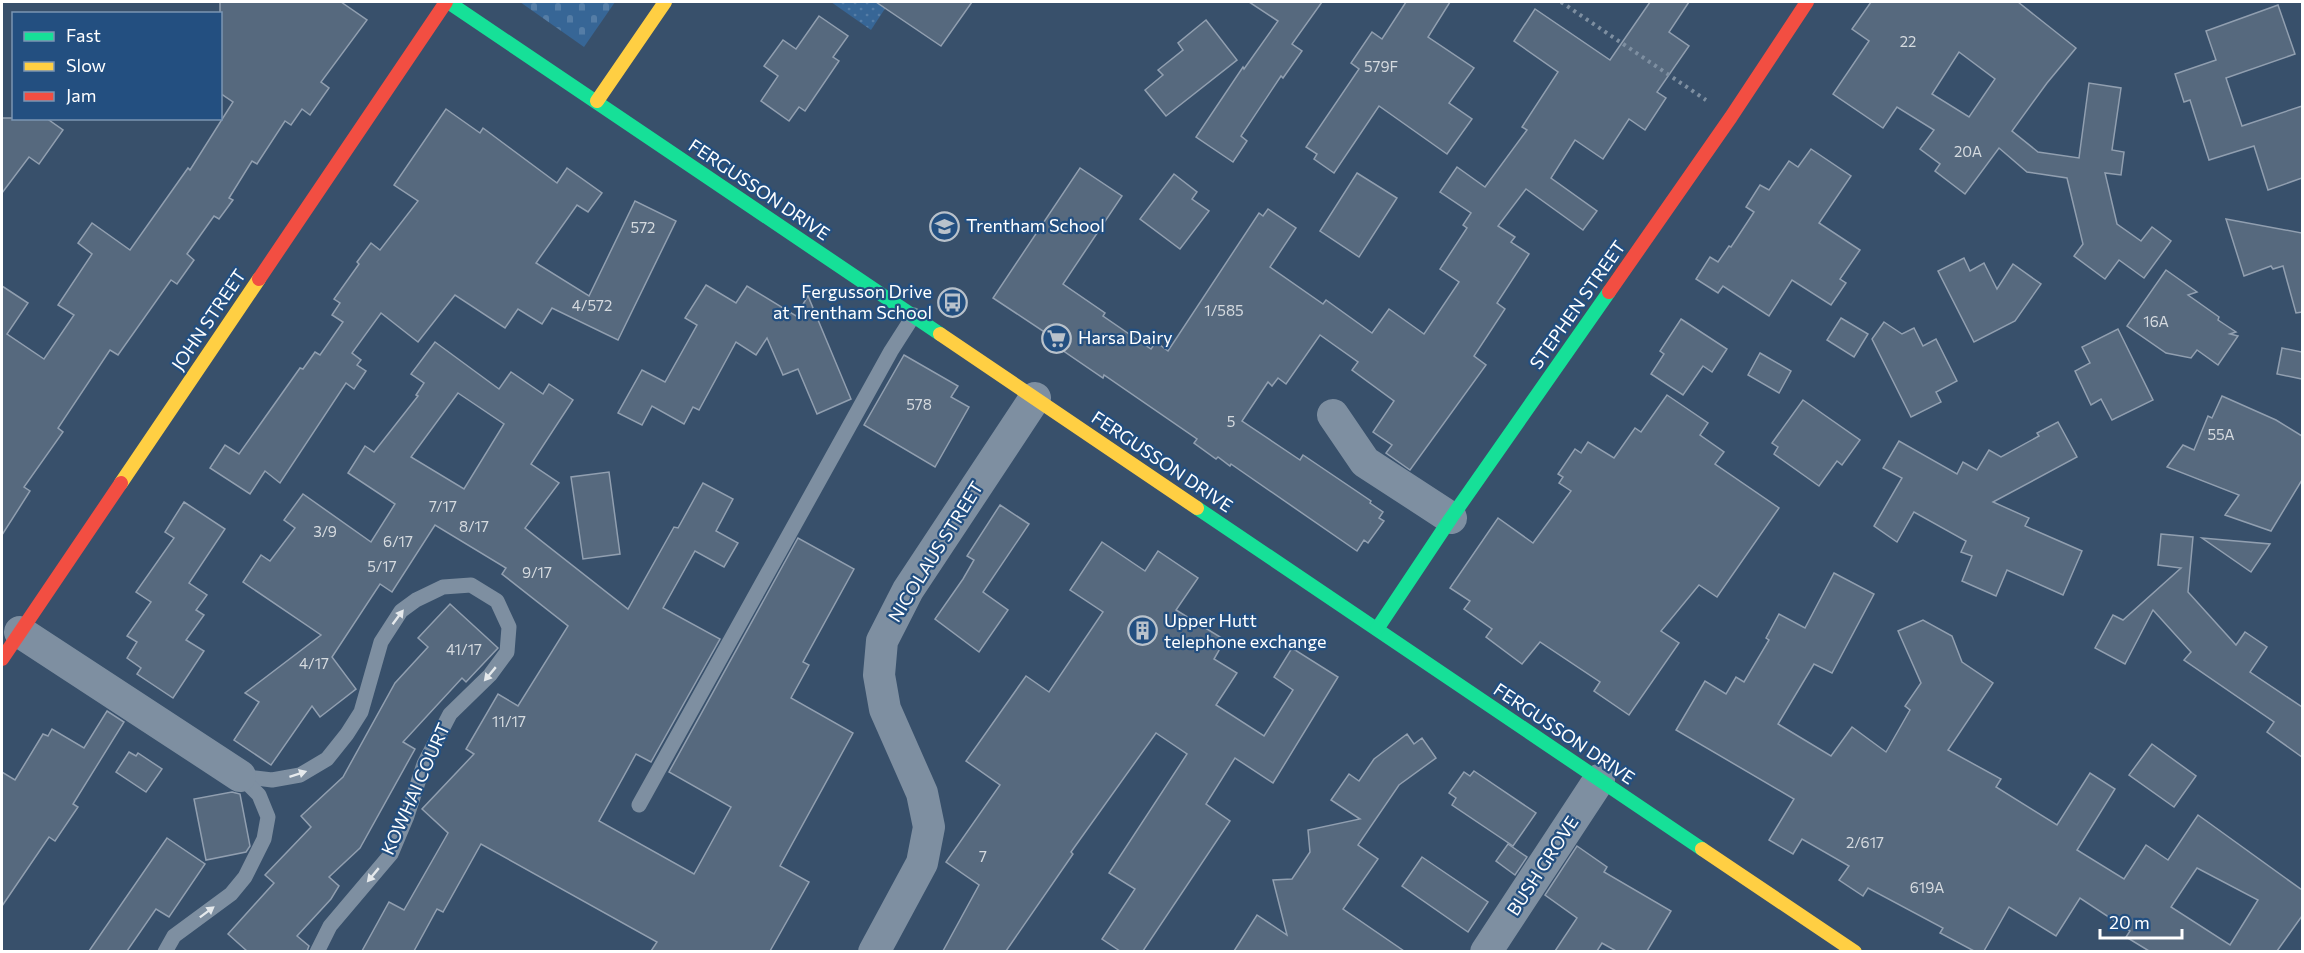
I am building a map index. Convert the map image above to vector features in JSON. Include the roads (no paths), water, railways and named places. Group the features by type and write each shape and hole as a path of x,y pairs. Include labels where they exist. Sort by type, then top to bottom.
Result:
{"main road":[{"name":"FERGUSSON DRIVE","path":"447,2 597,100 751,207 1377,628 1845,949"},
{"name":"JOHN STREET","path":"2,659 447,2"},
{"path":"597,100 665,2"},
{"name":"STEPHEN STREET","path":"1377,628 1808,2"}],"street":[{"name":"NICOLAUS STREET","path":"874,951 922,863 929,827 922,794 885,709 879,675 882,641 908,590 1035,398"},
{"path":"1333,415 1365,462 1451,518"},
{"name":"KOWHAI COURT","path":"20,632 240,776"},
{"name":"BUSH GROVE","path":"1486,951 1599,780"}],"lane":[{"path":"639,805 891,351 914,315"},
{"name":"KOWHAI COURT","path":"240,776 272,780 300,775 327,759 348,734 361,712 381,642 402,611 416,600 443,587 471,585 497,601 509,627 507,652 490,675 450,714 424,764 407,816 391,854 330,926 317,951"},
{"name":"KOWHAI COURT","path":"165,951 174,936 231,894 245,877 264,839 268,817 259,795 240,776"}],"place":[{"name":"Trentham School","path":"945,226"},
{"name":"Fergusson Drive at Trentham School","path":"953,302"},
{"name":"Harsa Dairy","path":"1057,338"},
{"name":"Upper Hutt telephone exchange","path":"1143,631"}]}
